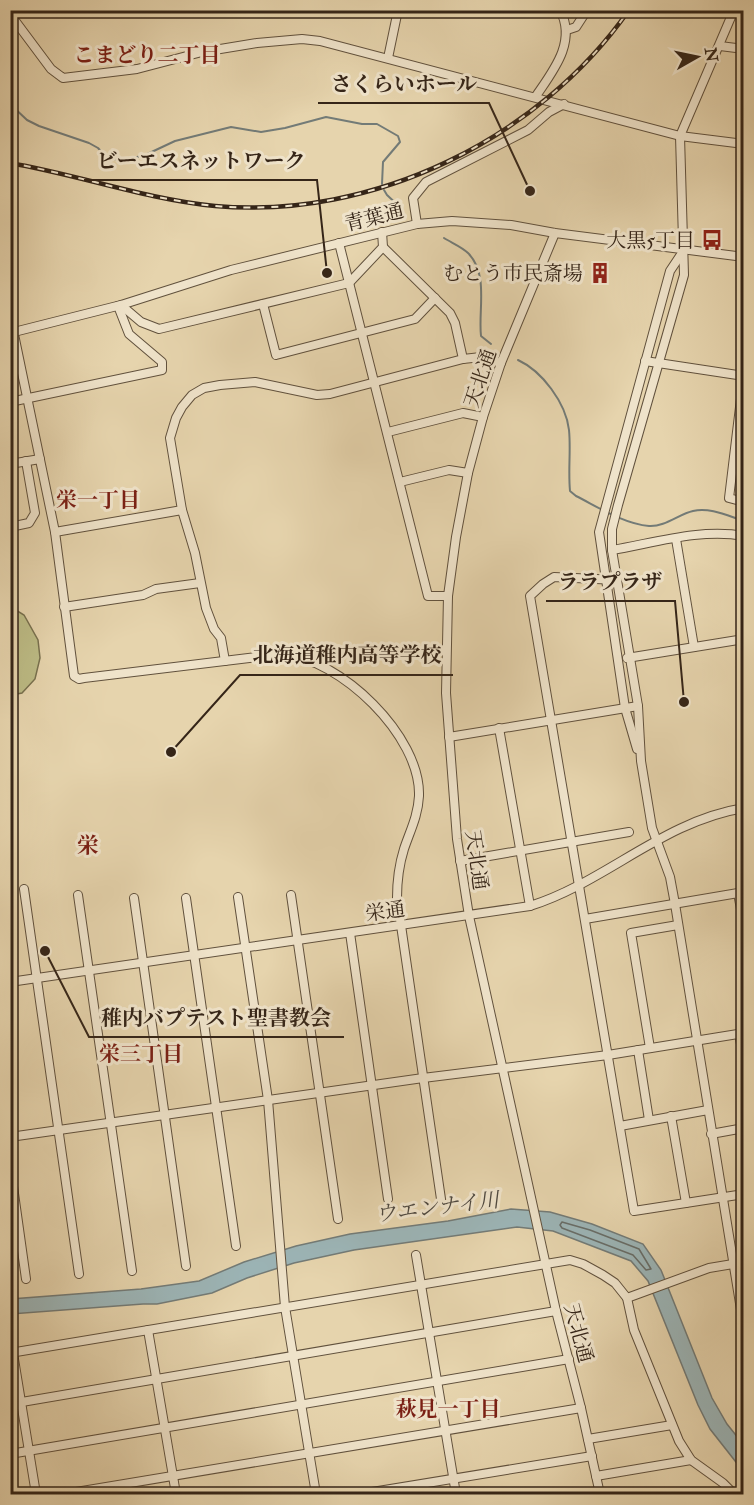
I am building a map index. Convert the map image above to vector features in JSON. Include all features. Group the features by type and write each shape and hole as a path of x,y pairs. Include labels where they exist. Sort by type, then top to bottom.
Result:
{"street":[{"path":"388,58 398,10"},
{"path":"536,96 561,56 566,41 567,30 560,10"},
{"path":"567,30 576,27 587,10"},
{"path":"641,761 638,706 612,550 614,523 657,364 684,275 680,136 734,10"},
{"path":"10,14 51,69 63,78 117,73 202,52 291,39 320,41 536,96 680,136 744,144"},
{"path":"720,46 744,49"},
{"path":"417,224 413,198 426,182 528,130 549,112 564,104"},
{"name":"青葉通","path":"12,333 119,306 231,270 417,224 452,220 511,225 555,233 744,256"},
{"path":"382,232 383,247 450,313 455,323 463,359"},
{"name":"天北通","path":"555,233 501,363 468,473 448,596 446,652 449,737 460,861 469,916 544,1263 600,1494"},
{"path":"339,243 428,596 448,596"},
{"path":"119,306 141,322 159,328 349,283 383,247"},
{"path":"685,249 670,271 606,502 599,543 625,708 641,761 655,840 670,877 675,904 744,1328"},
{"path":"262,304 276,355 415,319 435,298"},
{"path":"10,402 162,370 162,362 129,334 119,306"},
{"path":"10,315 55,532 72,672 76,678 282,654 303,657 326,668 357,689 377,708 410,756 417,775 418,810 399,866 398,898 441,1199"},
{"path":"225,661 221,638 208,616 195,553 182,510 170,438 176,418 192,395 204,388 239,382 255,382 317,395 330,394 463,359 481,357 501,363"},
{"path":"645,361 743,375 729,498 744,502"},
{"path":"388,432 463,413 483,417"},
{"path":"10,464 40,459"},
{"path":"10,527 29,523 35,513 26,461"},
{"path":"400,482 449,470 468,473"},
{"path":"55,532 182,510"},
{"path":"612,550 723,533 744,536"},
{"path":"676,539 694,647"},
{"path":"617,580 554,577 530,596 634,1211 744,1194"},
{"path":"64,607 143,595 156,589 200,583"},
{"path":"617,660 744,639"},
{"path":"449,737 638,706"},
{"path":"499,728 530,906"},
{"name":"栄通","path":"10,982 530,906 579,886 655,840 711,815 744,808"},
{"path":"460,861 629,832"},
{"path":"24,889 79,1274"},
{"path":"585,919 741,892 744,925"},
{"path":"78,895 132,1271"},
{"path":"291,895 338,1219"},
{"path":"238,897 268,1100 285,1307 316,1494"},
{"path":"134,898 186,1266"},
{"path":"186,898 236,1246"},
{"path":"650,1048 631,933 678,925"},
{"path":"350,933 388,1199"},
{"path":"10,1137 423,1078 608,1055 741,1033 744,1061"},
{"path":"638,1050 649,1120"},
{"path":"620,1126 708,1110"},
{"path":"671,1116 686,1203"},
{"path":"711,1134 744,1128"},
{"path":"10,1165 26,1279"},
{"path":"416,1255 456,1494"},
{"path":"36,1494 12,1353 570,1260 583,1264 615,1283 627,1298 634,1330 682,1448 691,1460 723,1483 734,1494"},
{"path":"627,1298 709,1268 744,1266"},
{"path":"10,1404 556,1311"},
{"path":"148,1330 176,1494"},
{"path":"10,1454 569,1359"},
{"path":"64,1494 581,1408"},
{"path":"588,1439 672,1425"},
{"path":"360,1494 592,1456"},
{"path":"596,1476 691,1460"}],"shaded area":[{"path":"11,607 24,615 38,640 40,658 35,679 22,693 11,695"}],"water":[{"path":"511,1209 550,1212 592,1224 643,1244 661,1270 712,1398 727,1424 743,1444 743,1471 710,1429 698,1405 648,1281 631,1261 553,1231 517,1227 354,1250 294,1263 247,1278 212,1293 157,1304 11,1314 11,1299 141,1289 199,1281 244,1262 296,1246 350,1234 448,1221"}],"waterway":[{"path":"10,104 27,120 89,143 98,148 106,157 118,160 143,156 175,141 231,127 261,132 326,117 362,124 377,124 398,136 400,142 383,162 382,184"},
{"path":"384,190 403,210"},
{"path":"444,238 466,251 478,271 481,282 481,336 491,344"},
{"path":"518,360 544,380 563,409 569,430 570,491 576,496 621,519 640,525 655,526 699,510 719,513 744,521"}],"railway":[{"path":"10,163 163,198 215,206 274,207 334,199 392,184 448,162 500,132 549,97 592,56 629,10"}],"place":[{"name":"さくらいホール","path":"530,191"},
{"name":"大黒5丁目","path":"712,240"},
{"name":"ビーエスネットワーク","path":"327,273"},
{"name":"むとう市民斎場","path":"600,273"},
{"name":"ララプラザ","path":"684,702"},
{"name":"北海道稚内高等学校","path":"171,752"},
{"name":"稚内バプテスト聖書教会","path":"45,951"}],"district":[{"name":"こまどり二丁目","path":"147,55"},
{"name":"栄一丁目","path":"98,500"},
{"name":"栄","path":"88,845"},
{"name":"栄三丁目","path":"141,1054"},
{"name":"萩見一丁目","path":"448,1409"}],"water label":[{"name":"ウエンナイ川","path":"437,1207"}]}
